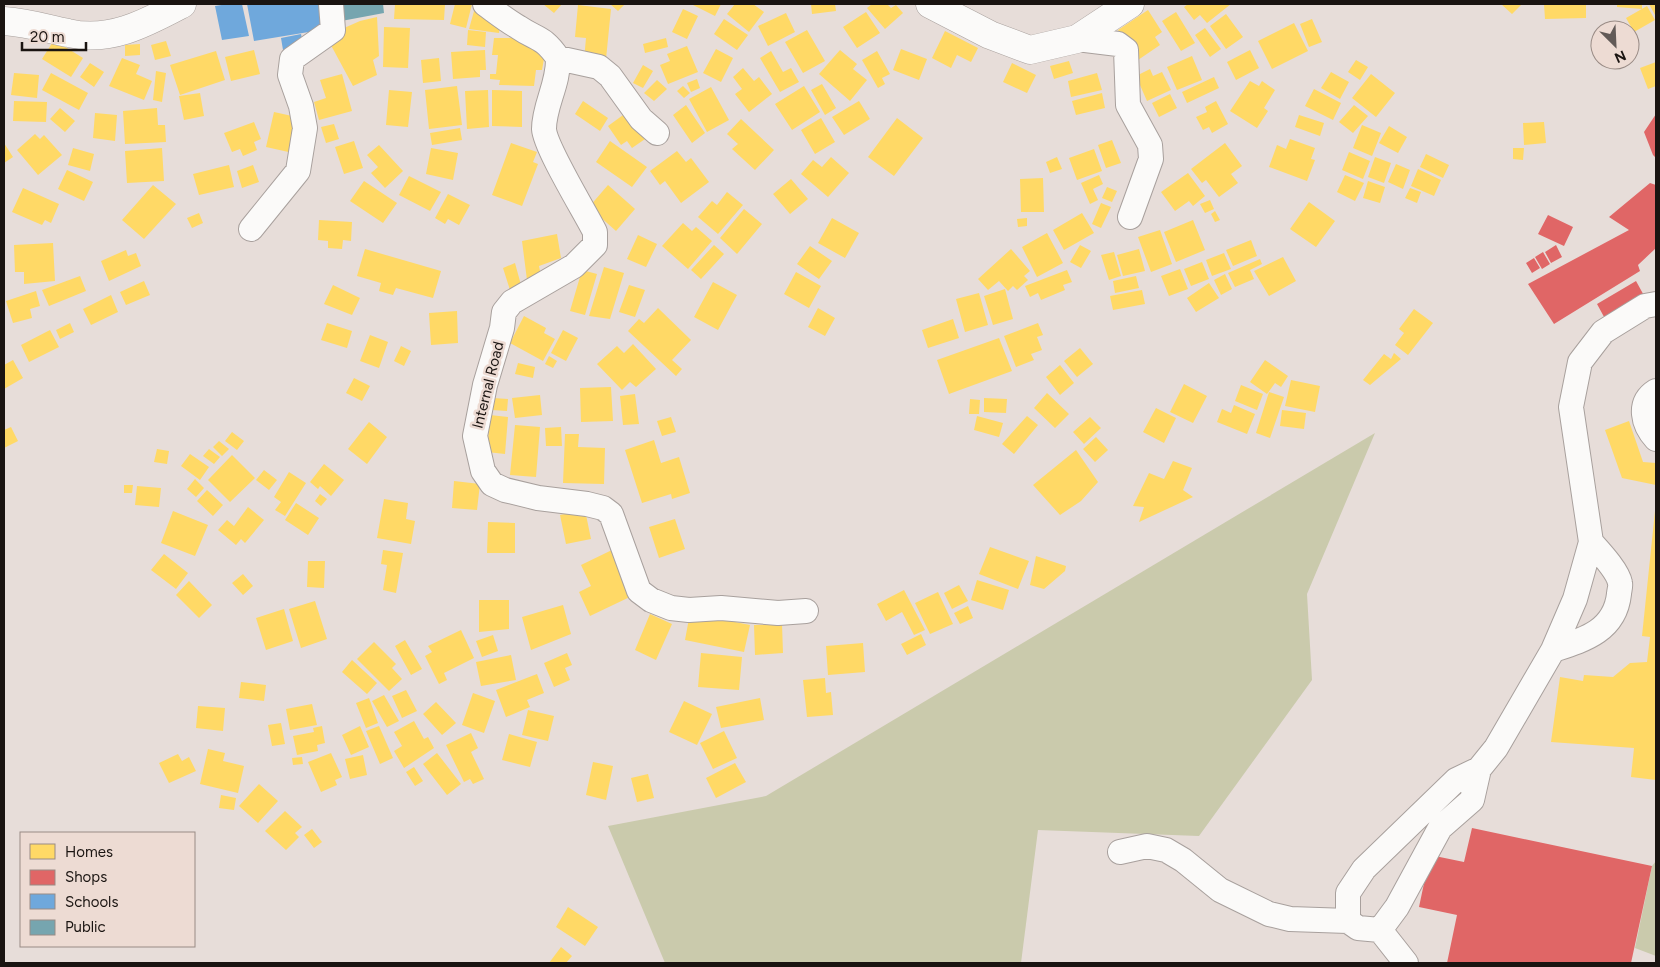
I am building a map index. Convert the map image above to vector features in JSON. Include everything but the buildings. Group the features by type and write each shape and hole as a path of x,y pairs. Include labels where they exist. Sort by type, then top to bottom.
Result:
{"main road":[{"path":"4,21 32,23 70,34 99,36 136,28 182,4"},
{"path":"930,4 990,35 1030,50 1077,39 1130,4"}],"street":[{"path":"251,229 298,172 305,128 301,106 290,76 292,59 333,30 330,4"},
{"path":"485,4 519,28 538,37 550,46 558,58 599,68 610,76 641,120 657,133"},
{"path":"1077,39 1118,44 1126,50 1128,105 1150,145 1151,159 1130,217"},
{"name":"Internal Road","path":"558,58 556,84 545,117 544,131 551,149 595,232 596,245 574,266 512,302 504,312 502,328 485,385 475,436 483,471 492,484 505,490 538,498 587,504 603,508 611,514 639,590 651,600 671,608 688,610 721,608 778,613 806,611"},
{"path":"1380,930 1397,907 1440,828 1472,800 1480,769 1496,748 1553,650 1575,599 1591,542 1571,407 1580,362 1603,332 1645,306 1656,304"},
{"path":"1656,391 1646,403 1642,415 1649,431 1656,439"},
{"path":"1553,650 1584,640 1607,625 1618,609 1620,582 1609,563 1591,542"},
{"path":"1348,921 1348,893 1364,869 1456,780 1480,769"},
{"path":"1120,852 1148,846 1166,850 1183,860 1220,890 1269,914 1290,919 1348,921 1358,928 1380,930 1406,963"}],"green space":[{"path":"1375,433 1307,594 1312,680 1199,836 1038,830 1021,963 665,963 608,826 766,796"},
{"path":"1656,861 1656,956 1635,948 1652,866"}]}
